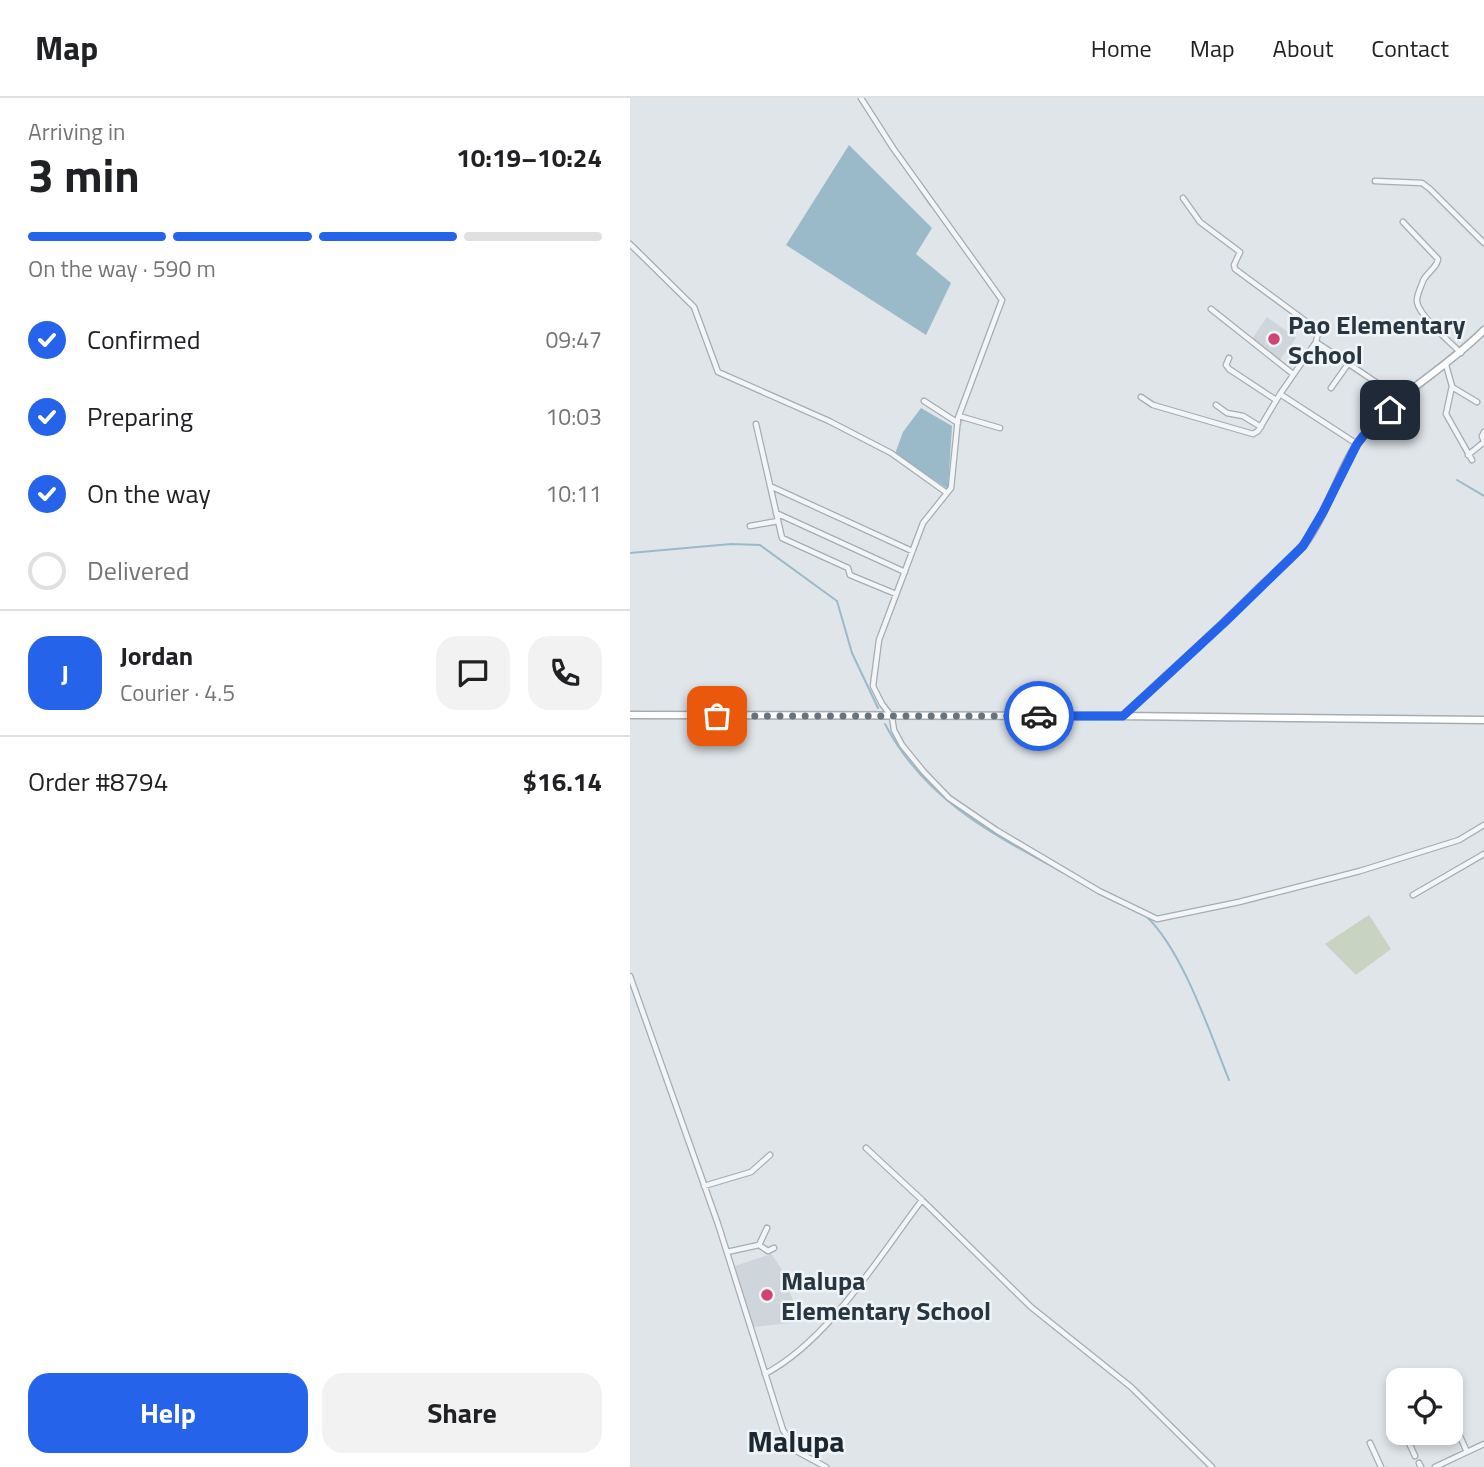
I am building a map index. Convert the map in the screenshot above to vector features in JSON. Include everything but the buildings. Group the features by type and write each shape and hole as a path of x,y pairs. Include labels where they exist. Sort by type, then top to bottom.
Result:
{"main road":[{"path":"1123,716 1303,546 1357,444 1368,430 1402,399 1461,353 1484,330"},
{"path":"630,715 1484,720"}],"street":[{"path":"861,98 893,148 1002,300 959,416 953,484 925,519 879,640 873,675 877,695 892,717 894,730 902,745 924,772 956,804 996,830 1099,891 1157,919 1239,902 1360,871 1459,840 1484,825"},
{"path":"1374,181 1422,183 1484,243"},
{"path":"1141,397 1153,405 1248,434 1256,433 1316,342 1318,333 1315,328 1235,269 1240,252 1200,222 1183,198"},
{"path":"1403,222 1438,259 1437,265 1424,278 1417,298 1418,304 1425,316 1461,353"},
{"path":"630,244 694,307 718,372 829,421 891,453 947,493"},
{"path":"1211,309 1293,374"},
{"path":"1316,342 1402,399"},
{"path":"1229,358 1227,367 1276,400"},
{"path":"1331,388 1348,363"},
{"path":"1446,365 1452,387 1446,414 1472,460"},
{"path":"1452,387 1477,402"},
{"path":"1280,394 1357,444"},
{"path":"924,401 958,423"},
{"path":"1216,405 1227,413 1243,416 1261,426"},
{"path":"959,416 1000,428"},
{"path":"757,424 782,538 848,568 850,575 896,594"},
{"path":"1468,455 1484,442 1484,432"},
{"path":"770,486 912,551"},
{"path":"776,513 905,572"},
{"path":"750,526 778,521"},
{"path":"1413,895 1484,854"},
{"path":"630,976 727,1252 783,1430 803,1456 826,1467"},
{"path":"866,1148 1031,1307 1131,1387 1212,1467"},
{"path":"704,1186 751,1172 770,1155"},
{"path":"765,1374 785,1363 812,1341 834,1317 922,1200"},
{"path":"759,1245 767,1228"},
{"path":"727,1252 759,1245 768,1251 774,1248"},
{"path":"1370,1443 1381,1467"},
{"path":"1463,1443 1467,1452"},
{"path":"1435,1467 1484,1444"},
{"path":"1410,1445 1415,1456"}],"shaded area":[{"name":"Pao Elementary School","path":"1267,317 1296,338 1279,361 1252,339"},
{"name":"Malupa Elementary School","path":"771,1254 781,1268 801,1322 753,1327 735,1266"}],"green space":[{"path":"1369,915 1391,949 1356,975 1325,944"}],"water":[{"path":"849,145 932,228 916,254 951,283 926,335 786,245"},
{"path":"921,408 952,426 948,489 895,454 903,432"}],"waterway":[{"path":"918,187 931,206"},
{"path":"1457,480 1484,496"},
{"path":"630,553 731,544 760,545 837,601 852,653 878,708"},
{"path":"885,724 901,751 940,794 1011,844 1064,873"},
{"path":"1146,916 1159,931 1184,971 1229,1080"}],"way so far":[{"path":"717,716 1039,716"}],"place":[{"name":"Pao Elementary School","path":"1274,339"},
{"name":"Malupa Elementary School","path":"767,1295"}],"district":[{"name":"Malupa","path":"796,1441"}],"route":[{"path":"1039,716 1123,716 1303,546 1357,444 1390,410"}]}
